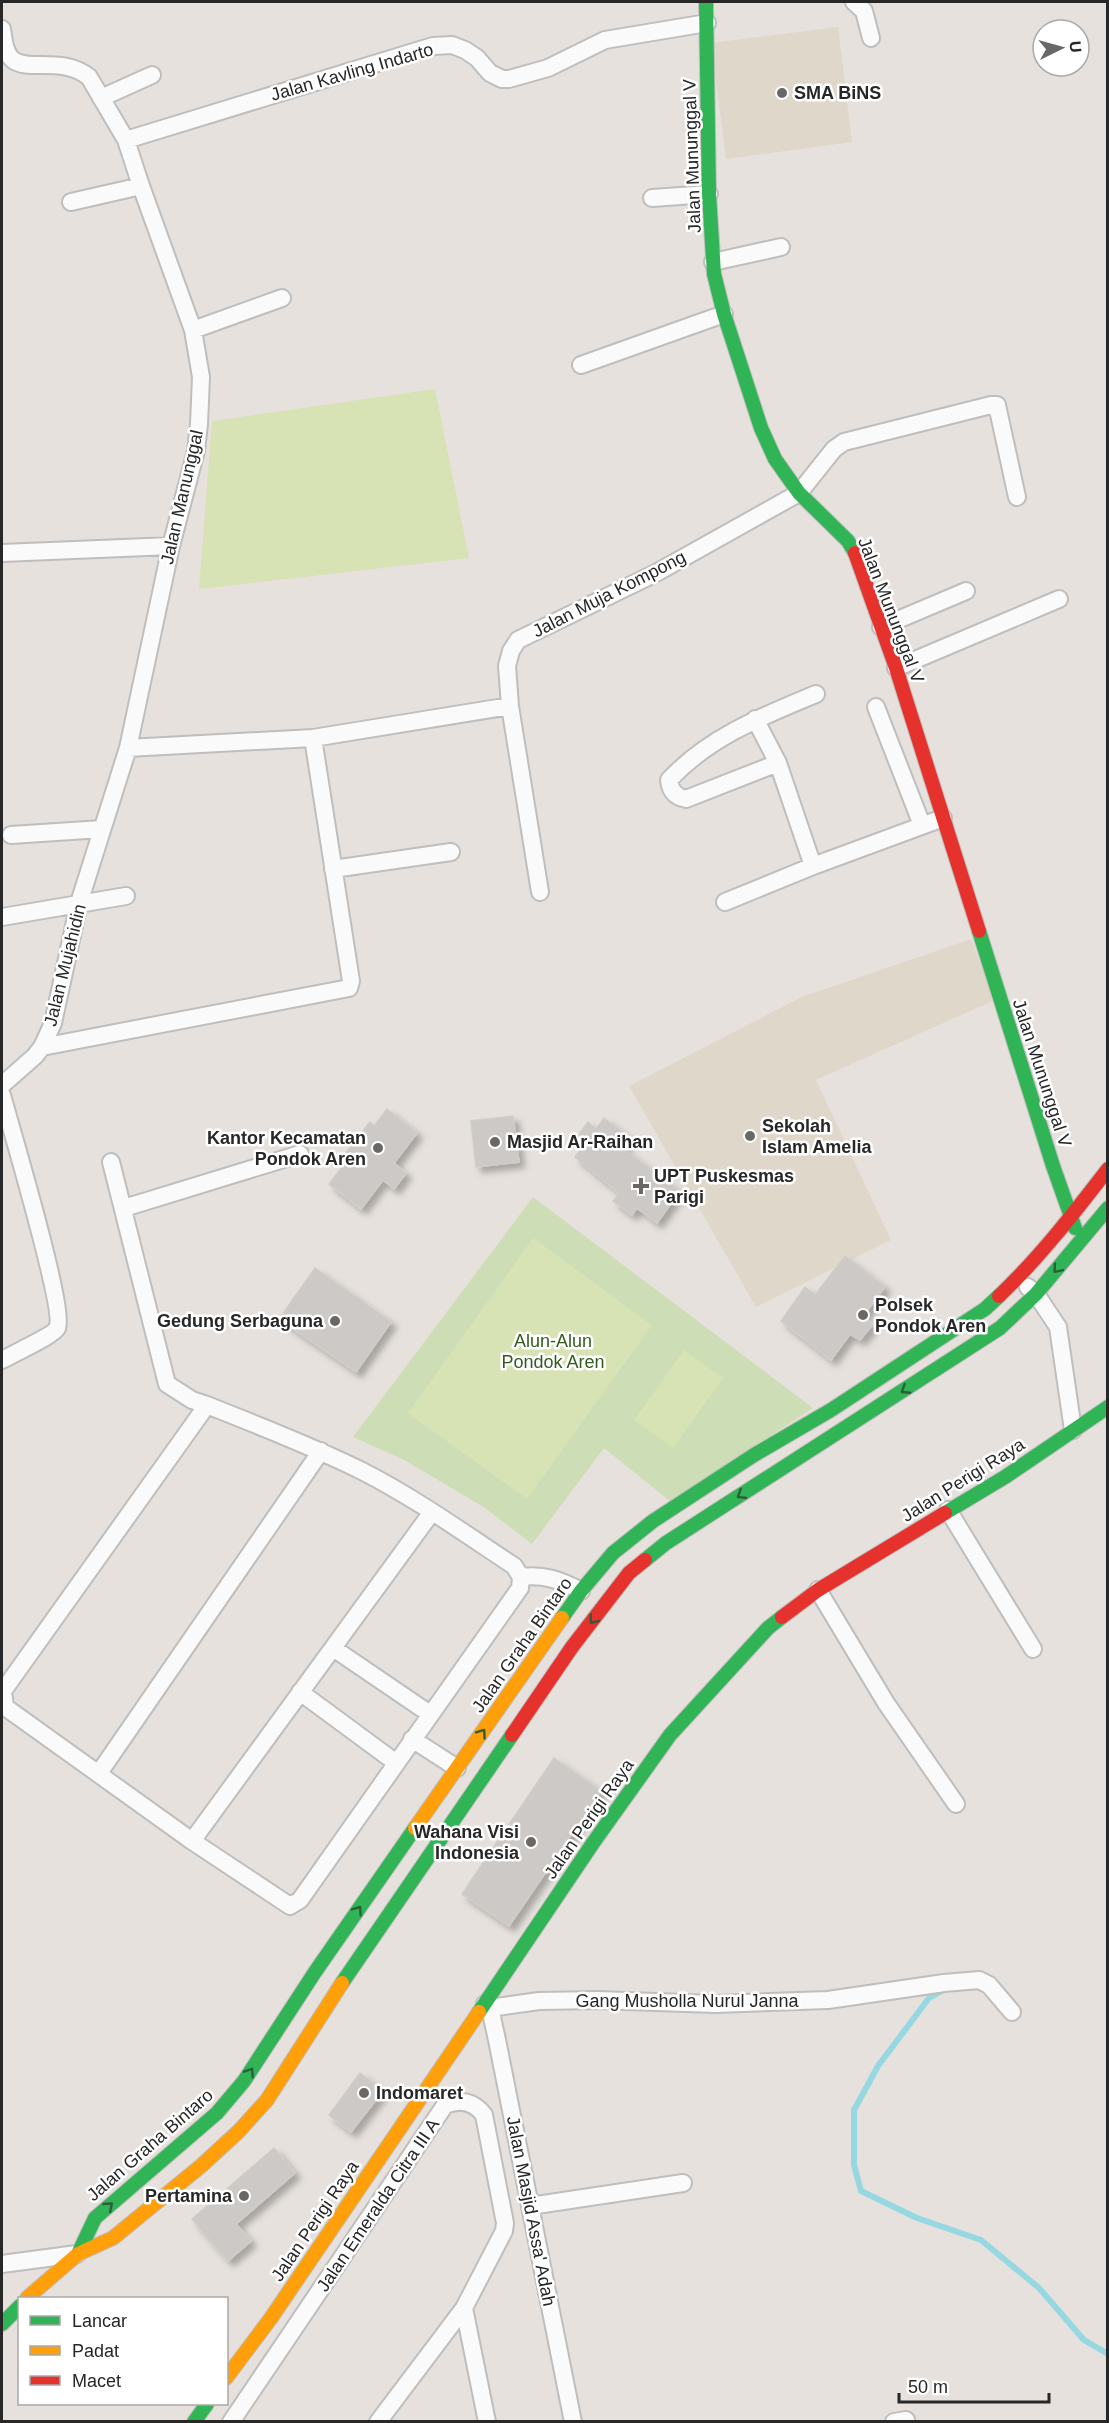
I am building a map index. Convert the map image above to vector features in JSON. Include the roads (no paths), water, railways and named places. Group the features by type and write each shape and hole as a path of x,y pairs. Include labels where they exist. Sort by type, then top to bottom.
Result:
{"main road":[{"name":"Jalan Mununggal V","path":"706,2 709,194 713,262 724,314 761,428 775,459 799,492 848,541 881,627 1080,1242"},
{"name":"Jalan Graha Bintaro","path":"78,2254 94,2218 217,2113 244,2081 315,1972 581,1591 613,1553 653,1521 754,1455 831,1410 985,1310 1018,1278 1071,1217 1107,1169"},
{"name":"Jalan Graha Bintaro","path":"28,2297 78,2254 113,2238 201,2166 239,2131 267,2100 333,1996 478,1781 572,1647 629,1574 666,1543 1000,1328 1035,1294 1107,1208"},
{"name":"Jalan Perigi Raya","path":"228,2375 271,2318 488,2006 593,1843 670,1735 768,1628 818,1590 1005,1477 1107,1407"},
{"path":"458,1768 478,1781"},
{"path":"2,2324 18,2308"},
{"path":"194,2421 206,2405"}],"street":[{"path":"854,2 864,11 871,38"},
{"name":"Jalan Kavling Indarto","path":"126,140 433,46 452,45 465,50 477,58 490,73 502,79 509,79 548,68 605,40 707,23"},
{"name":"Jalan Manunggal","path":"2,29 5,49 12,59 20,63 67,65 80,70 89,78 126,140 193,330 201,377 196,451 171,546 128,748 102,829"},
{"path":"101,98 152,75"},
{"path":"71,202 141,186"},
{"path":"652,198 709,194"},
{"path":"713,262 781,247"},
{"path":"193,330 282,297"},
{"path":"581,364 724,314"},
{"path":"799,492 834,449 844,442 997,405 1017,497"},
{"name":"Jalan Muja Kompong","path":"540,892 510,706 507,666 511,651 518,639 656,573 799,492"},
{"path":"2,553 171,546"},
{"path":"881,627 966,591"},
{"path":"896,668 1059,599"},
{"path":"778,763 686,799 673,793 669,786 669,780 676,772 721,738 755,719 816,694"},
{"path":"128,748 312,738 510,706"},
{"path":"876,707 922,825"},
{"path":"755,719 778,763 813,866"},
{"path":"42,1047 349,988 351,981 312,738"},
{"path":"724,902 943,818"},
{"path":"11,835 102,829"},
{"name":"Jalan Mujahidin","path":"2,1085 35,1056 42,1047 53,1023 79,903 102,829"},
{"path":"333,869 452,852"},
{"path":"2,917 126,896"},
{"path":"2,1095 56,1297 59,1322 54,1332 2,1360"},
{"path":"124,1208 300,1154"},
{"path":"111,1162 167,1384 192,1400 207,1405 321,1451 364,1473 432,1512 514,1566 521,1577 519,1588 295,1905 290,1906 192,1841 5,1707 3,1691 207,1405"},
{"path":"1018,1278 1035,1294 1058,1327 1073,1430"},
{"path":"831,1410 841,1432"},
{"path":"99,1773 321,1451"},
{"path":"948,1510 1033,1649"},
{"path":"192,1841 432,1512"},
{"path":"521,1577 537,1575 558,1579 581,1591"},
{"path":"818,1590 886,1703 956,1804"},
{"path":"333,1648 430,1714"},
{"path":"300,1692 395,1762"},
{"path":"412,1739 458,1768"},
{"name":"Gang Musholla Nurul Janna","path":"488,2006 539,2001 597,2000 716,2004 828,2000 980,1980 988,1985 1012,2012"},
{"name":"Jalan Masjid Assa' Adah","path":"488,2006 573,2421"},
{"name":"Jalan Emeralda Citra III A","path":"231,2421 445,2105 454,2101 468,2102 479,2108 484,2115 505,2223 501,2241 464,2308 378,2421"},
{"path":"530,2206 683,2183"},
{"path":"2,2264 78,2254"},
{"path":"464,2308 487,2421"}],"waterway":[{"path":"945,1989 929,1998 878,2066 854,2110 854,2165 861,2191 917,2218 981,2240 1039,2288 1084,2340 1108,2354"}],"place":[{"name":"SMA BiNS","path":"782,93"},
{"name":"Sekolah Islam Amelia","path":"750,1136"},
{"name":"Masjid Ar-Raihan","path":"495,1142"},
{"name":"Kantor Kecamatan Pondok Aren","path":"378,1148"},
{"name":"UPT Puskesmas Parigi","path":"641,1186"},
{"name":"Polsek Pondok Aren","path":"863,1315"},
{"name":"Gedung Serbaguna","path":"335,1321"},
{"name":"Wahana Visi Indonesia","path":"531,1842"},
{"name":"Indomaret","path":"364,2093"},
{"name":"Pertamina","path":"244,2196"}],"park label":[{"name":"Alun-Alun Pondok Aren","path":"553,1351"}]}
